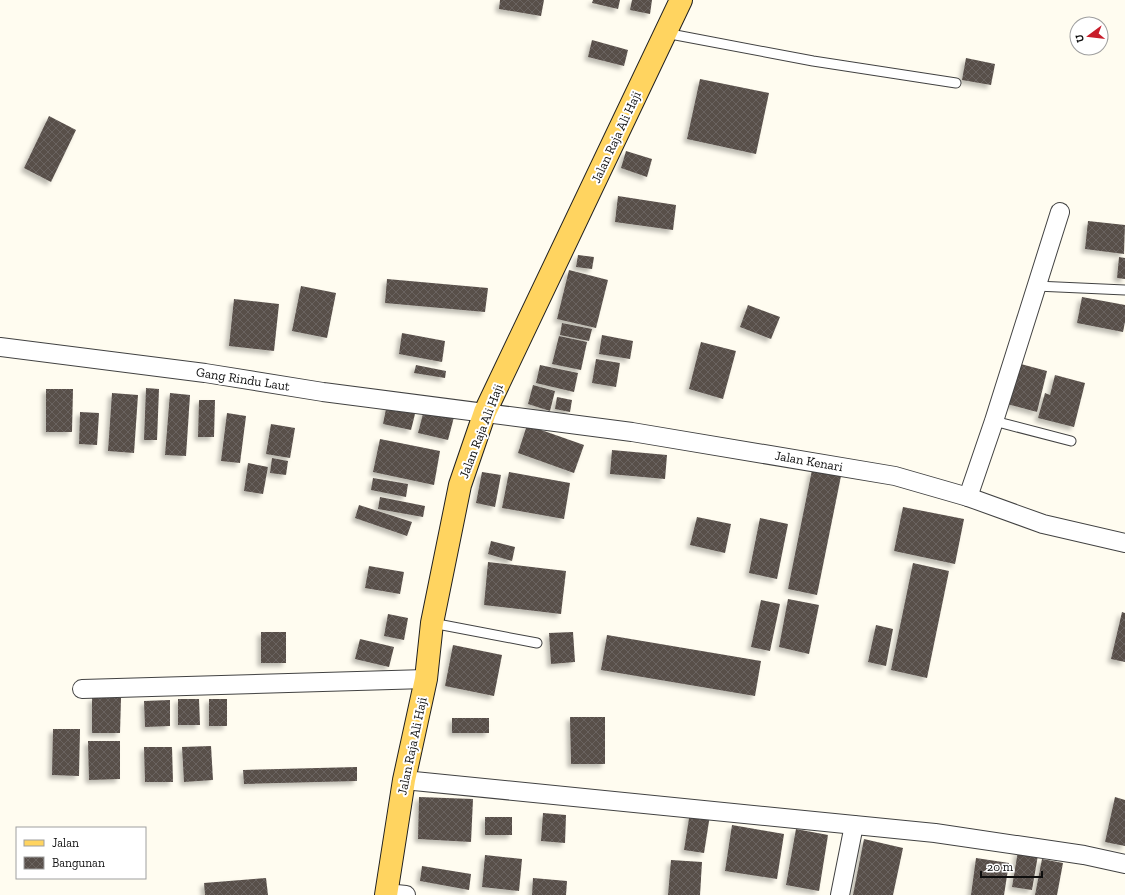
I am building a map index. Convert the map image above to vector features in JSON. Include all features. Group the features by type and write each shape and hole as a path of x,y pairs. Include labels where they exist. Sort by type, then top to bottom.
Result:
{"main road":[{"name":"Jalan Raja Ali Haji","path":"392,894 404,780 426,679 432,623 460,485 486,412 681,0"}],"street":[{"path":"968,497 994,421 1060,212"},
{"name":"Gang Rindu Laut","path":"0,347 205,373 324,392 486,412"},
{"name":"Jalan Kenari","path":"486,412 632,432 895,476 968,497 1043,524 1125,543"},
{"path":"82,689 426,679"},
{"path":"404,780 935,833 1084,855 1125,864"},
{"path":"840,895 854,825"}],"lane":[{"path":"665,33 813,61 956,82"},
{"path":"1036,286 1125,290"},
{"path":"994,421 1071,441"},
{"path":"432,623 538,643"}],"building":[{"path":"500,0 544,0 541,16 499,9"},
{"path":"593,0 620,0 618,9 592,3"},
{"path":"632,0 652,0 650,14 630,10"},
{"path":"592,40 628,50 624,66 588,57"},
{"path":"966,58 995,64 991,85 962,80"},
{"path":"700,79 769,93 756,154 687,139"},
{"path":"49,116 76,130 51,182 24,168"},
{"path":"626,151 652,159 647,177 621,168"},
{"path":"618,196 676,205 673,230 615,222"},
{"path":"1088,221 1125,225 1124,254 1085,249"},
{"path":"578,255 594,257 592,269 576,267"},
{"path":"1119,257 1125,258 1125,279 1117,278"},
{"path":"569,270 608,280 596,328 557,319"},
{"path":"387,279 488,288 485,312 385,303"},
{"path":"301,286 336,293 327,338 292,331"},
{"path":"1082,297 1125,305 1125,322 1123,332 1077,323"},
{"path":"234,299 279,304 274,351 229,346"},
{"path":"748,305 780,317 771,339 740,327"},
{"path":"562,323 592,329 589,341 560,335"},
{"path":"402,333 445,341 442,362 399,354"},
{"path":"602,335 633,341 630,359 599,354"},
{"path":"559,336 587,342 581,370 552,364"},
{"path":"701,342 736,351 723,399 689,389"},
{"path":"596,359 620,363 616,387 592,383"},
{"path":"1017,363 1047,371 1037,412 1007,404"},
{"path":"416,365 446,371 445,378 414,373"},
{"path":"540,365 578,373 574,392 536,383"},
{"path":"1055,375 1085,383 1074,427 1038,418 1045,393 1050,395"},
{"path":"533,385 555,391 550,411 528,404"},
{"path":"146,388 159,389 157,440 144,440"},
{"path":"46,389 73,389 72,432 46,432"},
{"path":"112,393 138,395 134,453 108,451"},
{"path":"170,393 190,395 186,456 165,455"},
{"path":"557,397 572,400 570,412 555,409"},
{"path":"199,400 215,400 214,437 198,437"},
{"path":"387,404 416,410 411,430 383,424"},
{"path":"424,410 454,417 448,440 418,433"},
{"path":"80,412 99,413 97,445 79,444"},
{"path":"227,413 246,416 240,463 221,461"},
{"path":"271,424 295,428 290,458 266,454"},
{"path":"527,425 584,445 574,473 518,453"},
{"path":"380,439 440,451 434,485 373,472"},
{"path":"612,450 667,455 665,479 610,474"},
{"path":"272,458 288,461 286,475 270,473"},
{"path":"248,463 268,467 263,494 244,491"},
{"path":"812,470 841,476 817,595 788,589"},
{"path":"482,472 501,475 495,507 476,503"},
{"path":"509,472 570,483 564,519 502,508"},
{"path":"373,478 408,484 406,497 371,490"},
{"path":"380,497 425,506 423,517 378,509"},
{"path":"359,505 412,522 407,536 355,518"},
{"path":"903,507 964,519 955,564 894,551"},
{"path":"697,517 731,524 725,553 690,545"},
{"path":"760,518 788,524 777,579 749,573"},
{"path":"491,541 515,547 512,561 488,554"},
{"path":"488,562 566,571 561,614 484,605"},
{"path":"913,563 949,571 927,678 891,670"},
{"path":"369,566 404,572 400,594 365,588"},
{"path":"788,599 819,605 809,654 779,647"},
{"path":"761,600 780,604 770,651 751,647"},
{"path":"1122,612 1125,613 1125,662 1111,659"},
{"path":"388,614 408,618 404,640 384,636"},
{"path":"876,625 893,629 886,666 868,662"},
{"path":"261,632 286,632 286,663 261,663"},
{"path":"573,632 575,662 551,664 549,633"},
{"path":"607,635 761,661 755,696 601,670"},
{"path":"360,639 394,647 389,667 355,659"},
{"path":"453,645 502,655 494,696 445,686"},
{"path":"92,698 121,698 120,733 92,733"},
{"path":"178,699 199,699 200,725 178,725"},
{"path":"209,699 227,699 227,726 209,726"},
{"path":"170,700 170,726 145,727 144,701"},
{"path":"570,717 605,717 605,764 571,764"},
{"path":"452,718 489,718 489,733 452,733"},
{"path":"53,729 80,729 79,776 52,775"},
{"path":"88,741 120,741 120,779 89,780"},
{"path":"211,746 213,780 184,782 182,747"},
{"path":"144,747 172,747 173,782 145,782"},
{"path":"357,767 357,781 244,784 243,770"},
{"path":"419,797 473,799 471,842 418,839"},
{"path":"1115,797 1125,800 1125,846 1105,842"},
{"path":"690,812 710,815 704,853 684,850"},
{"path":"543,813 566,815 565,843 541,841"},
{"path":"485,817 512,817 512,835 485,835"},
{"path":"732,825 784,834 777,879 725,871"},
{"path":"796,829 828,835 819,891 786,885"},
{"path":"864,839 903,848 893,895 853,895"},
{"path":"1018,851 1038,855 1032,890 1012,887"},
{"path":"485,855 522,859 519,891 482,887"},
{"path":"976,858 1009,863 1004,895 971,895"},
{"path":"1042,859 1063,863 1057,895 1035,895"},
{"path":"671,860 702,862 700,895 668,895"},
{"path":"422,866 471,874 469,890 420,881"},
{"path":"266,878 268,895 205,895 204,883"},
{"path":"533,878 567,881 566,895 532,895"}]}
